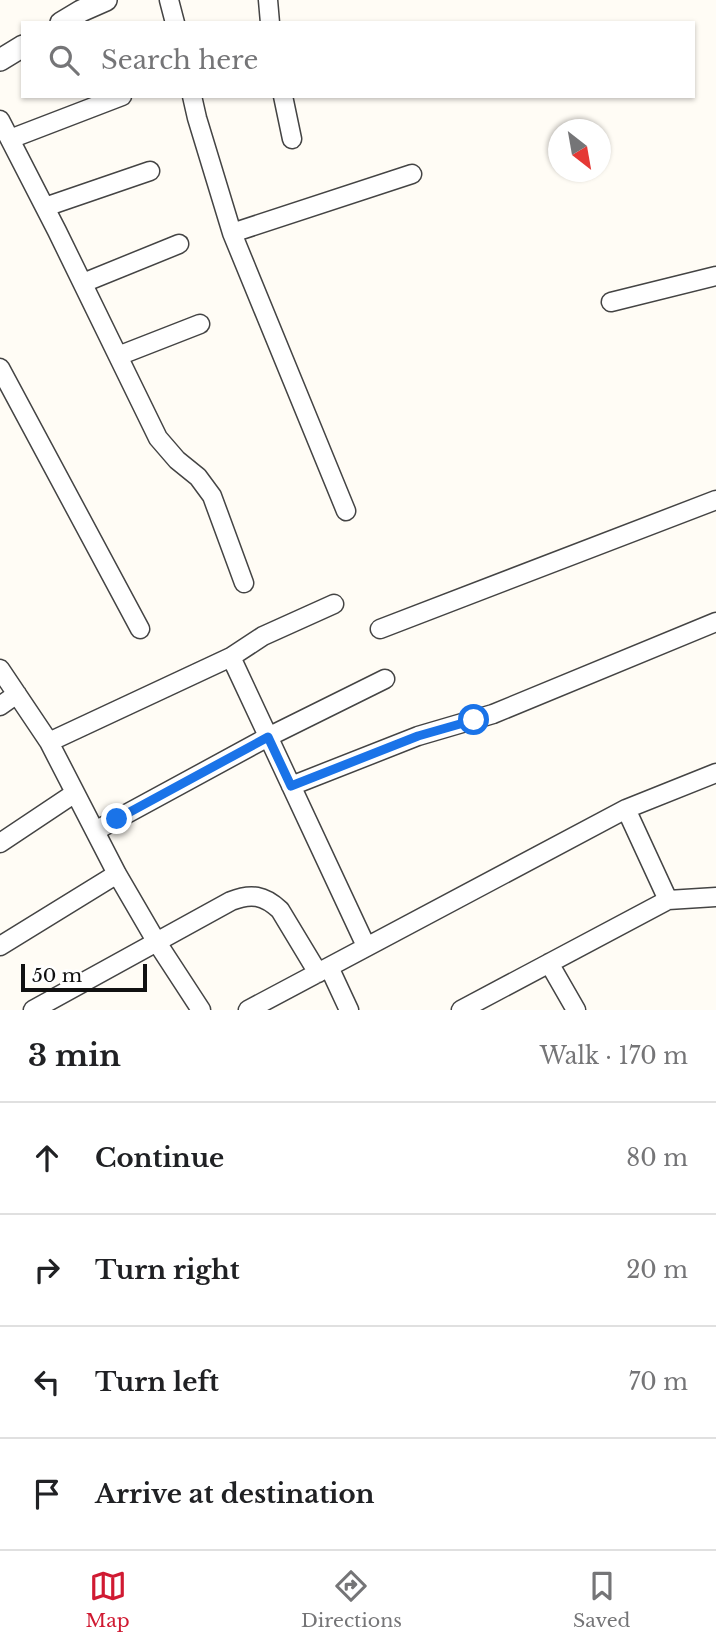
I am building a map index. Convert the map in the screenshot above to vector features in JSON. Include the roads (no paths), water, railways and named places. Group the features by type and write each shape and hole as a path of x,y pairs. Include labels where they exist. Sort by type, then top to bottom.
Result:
{"street":[{"path":"64,21 106,0"},
{"path":"169,0 174,21"},
{"path":"268,0 270,21"},
{"path":"0,60 21,47"},
{"path":"10,139 117,98"},
{"path":"192,98 232,233 346,511"},
{"path":"283,98 292,138"},
{"path":"0,120 158,438 177,460 198,477 212,496 244,583"},
{"path":"45,207 150,171"},
{"path":"232,233 412,174"},
{"path":"83,283 179,244"},
{"path":"611,302 716,276"},
{"path":"118,356 200,324"},
{"path":"0,368 140,628"},
{"path":"380,629 716,500"},
{"path":"49,742 231,657 262,636 334,604"},
{"path":"291,786 418,736 493,714 716,622"},
{"path":"231,657 366,947"},
{"path":"0,669 49,742 117,874 201,1010"},
{"path":"95,831 268,737 384,679"},
{"path":"0,706 17,694"},
{"path":"248,1010 626,809 716,773"},
{"path":"0,843 75,793"},
{"path":"626,809 668,900"},
{"path":"0,946 117,874"},
{"path":"33,1010 231,901 251,896 272,902 280,910 324,970 349,1010"},
{"path":"461,1010 668,900 716,897"},
{"path":"549,963 576,1010"}]}
